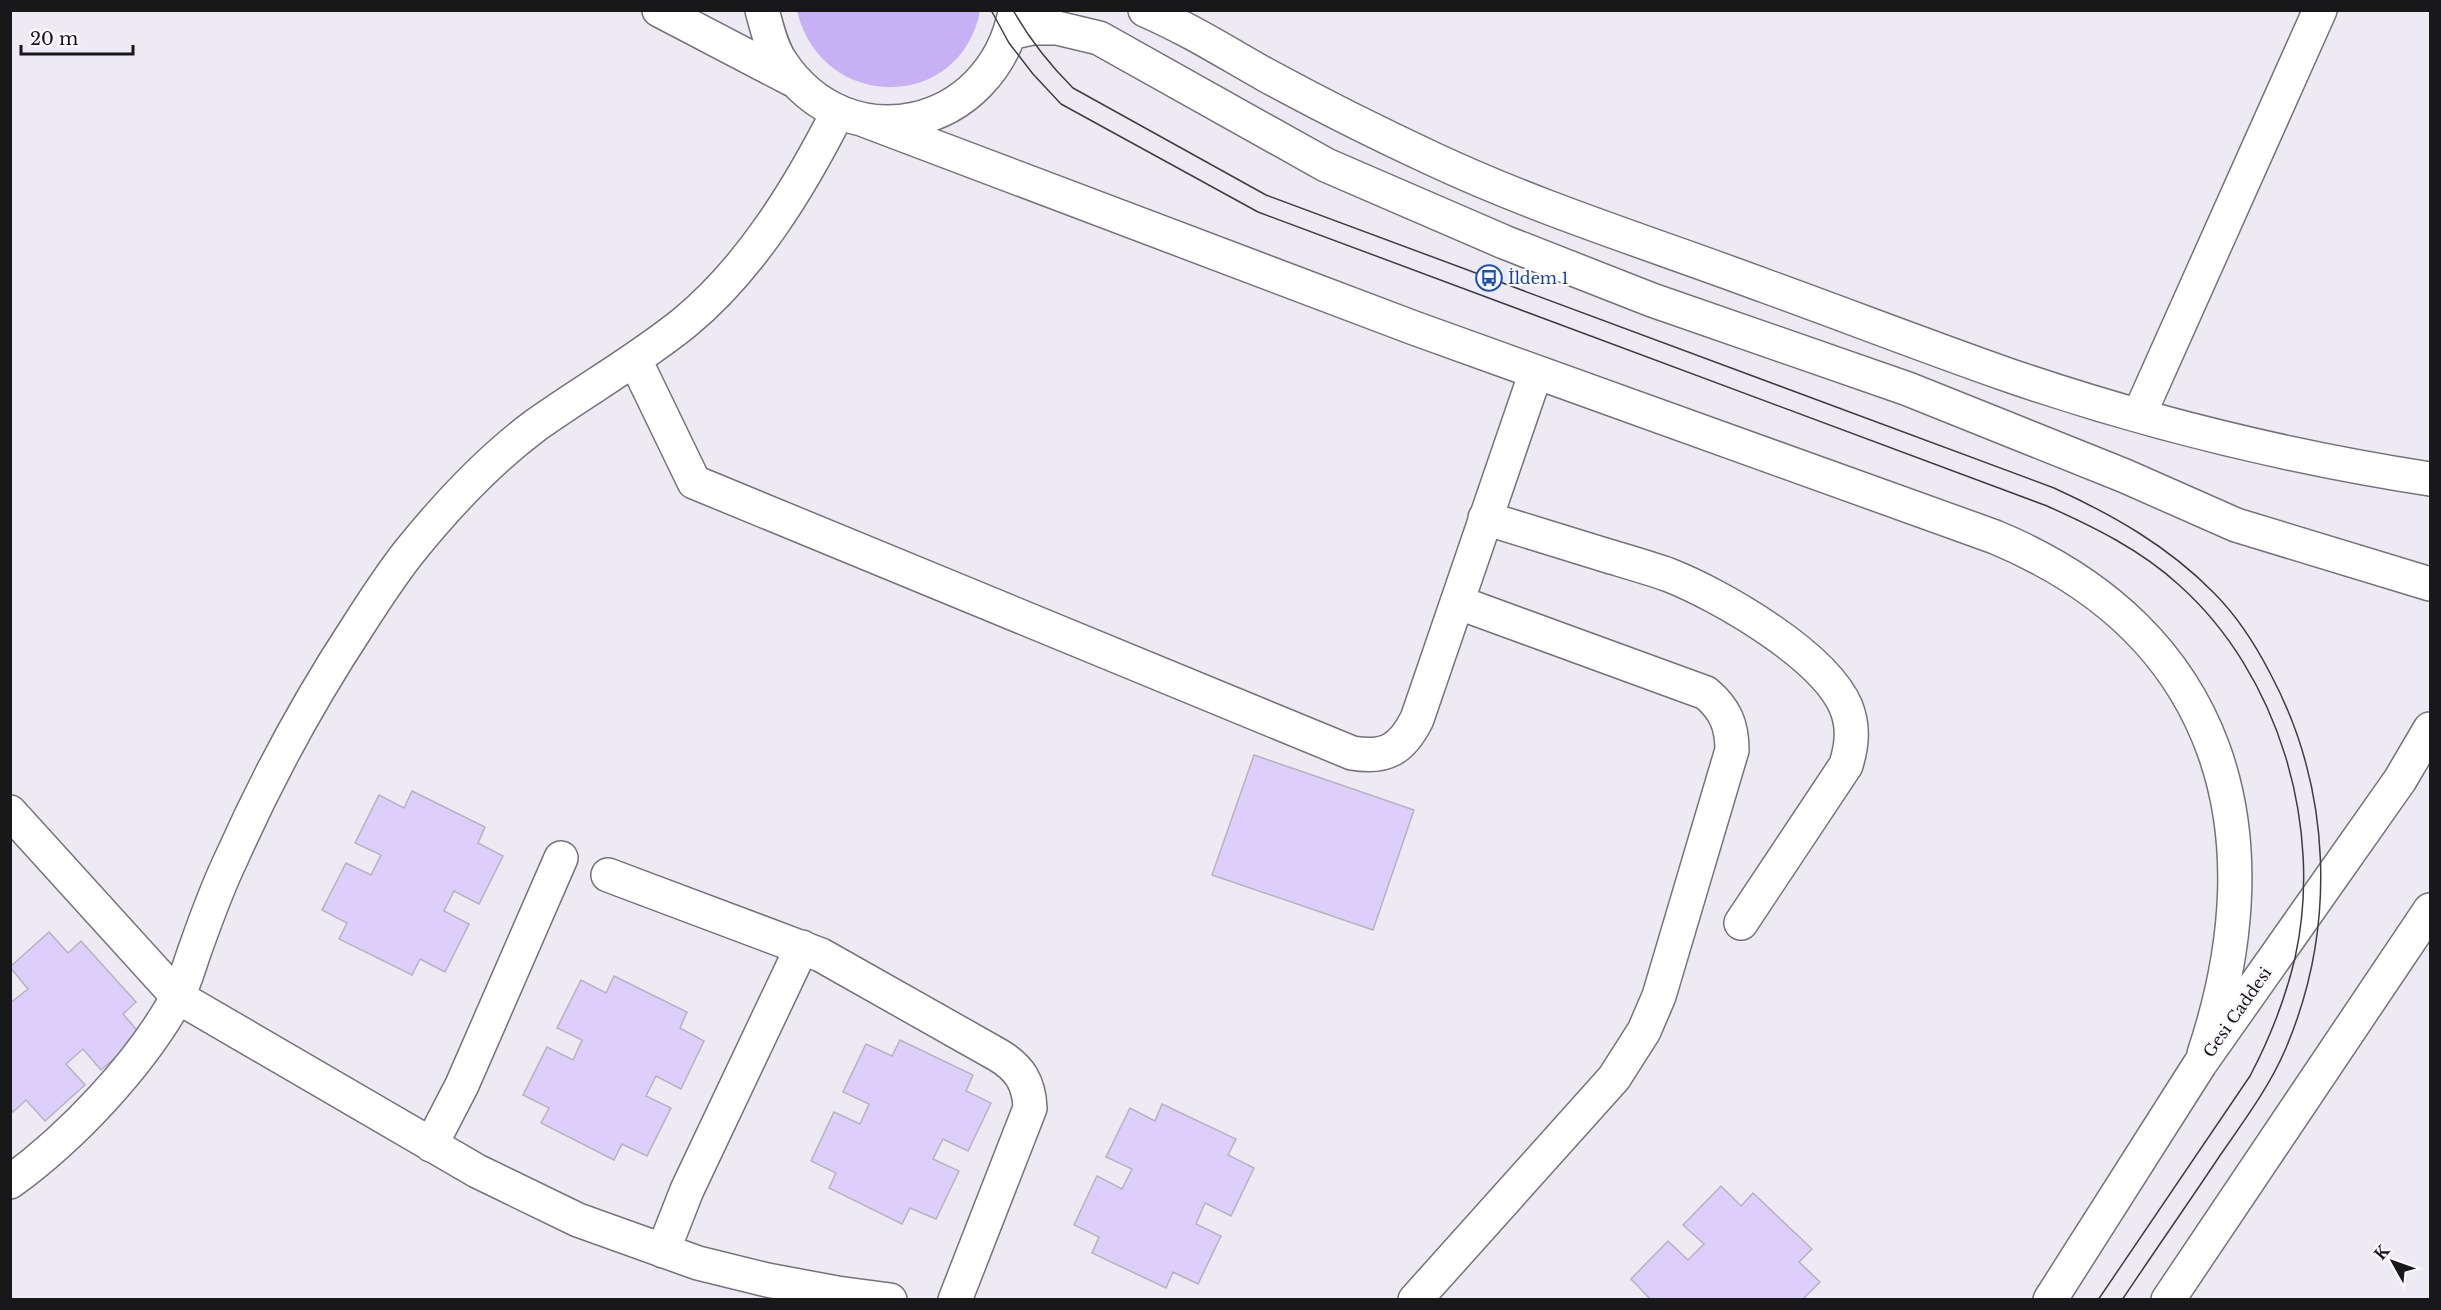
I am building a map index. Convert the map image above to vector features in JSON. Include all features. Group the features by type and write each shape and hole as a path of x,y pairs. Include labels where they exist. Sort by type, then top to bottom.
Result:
{"street":[{"path":"658,10 795,81"},
{"path":"762,10 779,60 795,81 815,99 851,116 1196,247 2023,549 2066,572 2098,594 2127,618 2177,678 2196,710 2224,779 2235,850 2232,931 2215,1021 2200,1064"},
{"path":"1144,10 1185,27 1266,75 1435,160 1531,201 1628,238 1726,271 2011,376 2139,415 2307,456 2430,479"},
{"path":"2139,415 2320,10"},
{"path":"851,116 890,122 917,119 942,111 965,97 984,79 994,64 1012,22 1033,28 1057,28 1099,38 1326,165 1504,242 1652,300 1908,389 2084,459 2236,525 2430,584"},
{"path":"10,1182 70,1131 110,1090 178,997 231,858 262,791 332,666 388,579 448,506 490,464 536,426 635,360 687,321 749,254 790,198 816,156 851,116"},
{"path":"635,360 694,482 1352,753 1376,755 1388,752 1401,744 1417,719 1536,372"},
{"path":"1485,518 1669,575 1701,590 1792,645 1839,695 1846,707 1851,726 1852,746 1846,765 1741,923"},
{"path":"1414,1299 1614,1078 1639,1039 1659,996 1732,750 1732,732 1726,716 1706,693 1457,602"},
{"name":"Gesi Caddesi","path":"2050,1299 2200,1064 2400,780 2430,729"},
{"path":"10,812 178,997 431,1144 537,1202 578,1220 663,1251 767,1280 837,1293 890,1299"},
{"path":"431,1144 462,1085 561,858"},
{"path":"608,875 821,955 998,1055 1017,1069 1029,1093 1030,1108 955,1299"},
{"path":"2168,1299 2430,910"},
{"path":"663,1251 687,1190 802,947"}],"shaded area":[{"path":"797,10 980,11 967,44 946,68 920,82 890,87 860,82 833,68 811,44"}],"building":[{"path":"1254,755 1414,810 1373,930 1212,875"},
{"path":"412,791 485,827 478,843 503,856 479,904 454,891 444,911 469,924 445,972 420,959 412,975 339,939 347,923 322,910 346,863 371,875 381,855 355,843 379,795 404,808"},
{"path":"49,932 68,953 81,941 136,1002 123,1014 141,1035 101,1070 83,1049 66,1064 85,1085 45,1121 26,1100 13,1112 10,1109 10,1003 28,989 10,967"},
{"path":"614,976 687,1012 680,1028 704,1041 681,1089 656,1076 646,1096 671,1108 647,1156 622,1144 614,1160 541,1123 549,1108 523,1095 547,1047 573,1060 582,1040 557,1028 581,980 606,993"},
{"path":"900,1040 973,1075 966,1091 991,1103 968,1151 943,1139 933,1159 959,1171 936,1219 910,1208 902,1224 829,1188 836,1173 811,1161 834,1112 860,1124 869,1104 843,1092 866,1044 892,1056"},
{"path":"1162,1104 1236,1139 1228,1155 1254,1168 1231,1216 1205,1203 1196,1224 1221,1236 1198,1284 1173,1272 1166,1288 1092,1253 1099,1237 1074,1225 1097,1176 1122,1189 1132,1169 1106,1157 1130,1108 1155,1121"},
{"path":"1721,1186 1741,1206 1753,1193 1812,1249 1799,1262 1820,1282 1802,1300 1651,1300 1631,1279 1668,1241 1688,1260 1704,1244 1683,1225"}],"tram line":[{"path":"991,10 1009,43 1033,74 1061,104 1258,212 2047,506 2099,531 2149,561 2179,585 2214,621 2243,663 2267,708 2285,756 2297,806 2303,857 2302,908 2295,958 2276,1018 2250,1076 2098,1300"},
{"path":"1013,10 1040,51 1073,88 1266,195 2054,488 2097,509 2159,546 2196,576 2230,611 2270,673 2291,717 2306,764 2316,811 2320,859 2320,907 2314,955 2302,1002 2286,1048 2272,1077 2122,1300"}],"place":[{"name":"İldem 1","path":"1489,278"}]}
